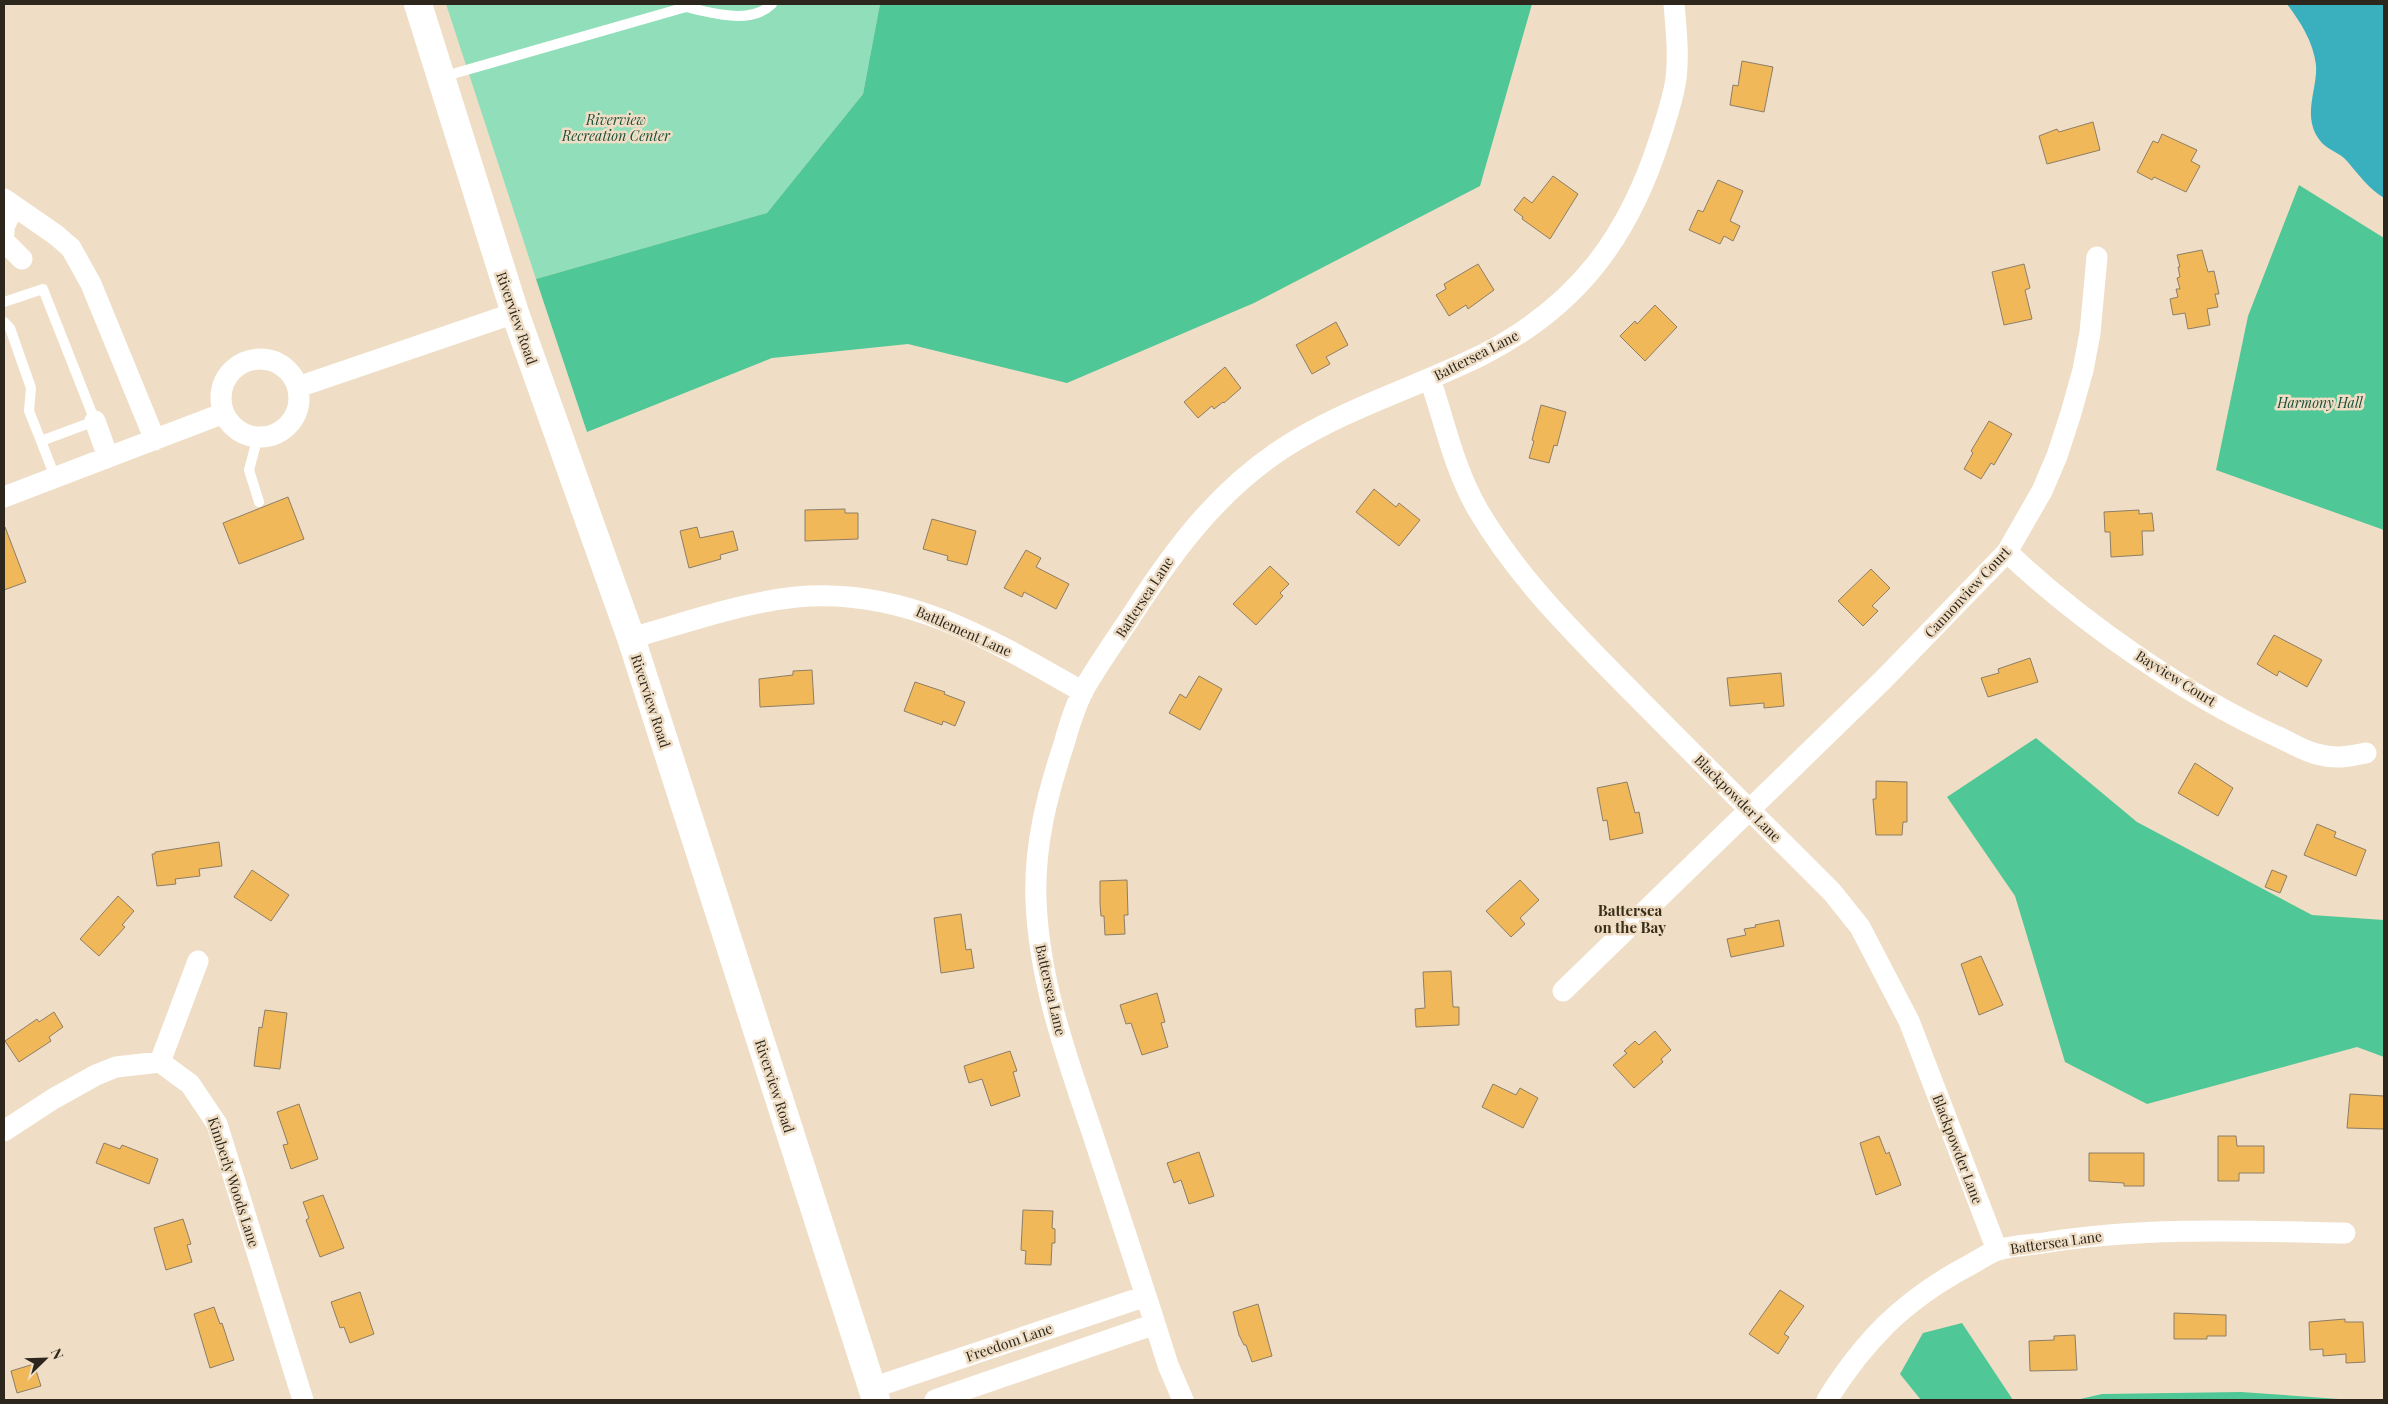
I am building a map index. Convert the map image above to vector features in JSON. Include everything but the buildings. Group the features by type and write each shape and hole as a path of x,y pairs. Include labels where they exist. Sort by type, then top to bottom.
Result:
{"street":[{"name":"Riverview Road","path":"418,4 514,313 631,638 874,1394"},
{"name":"Battersea Lane","path":"1183,1400 1168,1365 1070,1067 1052,1008 1040,949 1036,896 1041,828 1060,757 1083,692 1172,554 1209,510 1237,484 1288,445 1331,421 1430,379 1520,334 1548,314 1574,290 1618,234 1644,185 1671,105 1676,76 1674,4"},
{"path":"4,233 9,203 56,235 71,248 91,284 155,440"},
{"path":"4,241 22,259"},
{"name":"Cannonview Court","path":"1563,991 1884,679 2007,552 2042,491 2057,456 2071,413 2083,370 2090,333 2098,257"},
{"path":"298,387 514,313"},
{"path":"252,359 266,359 278,363 289,371 298,387 299,402 296,414 290,423 277,433 251,436 236,429 224,413 222,391 226,378 241,363 252,359"},
{"name":"Blackpowder Lane","path":"1430,379 1458,466 1478,508 1500,543 1537,592 1585,644 1832,892 1860,927 1886,973 1909,1020 1997,1250"},
{"path":"4,497 224,413"},
{"path":"95,420 108,457"},
{"name":"Bayview Court","path":"2007,552 2034,578 2109,635 2204,698 2266,731 2319,755 2340,758 2366,752"},
{"name":"Battlement Lane","path":"631,638 759,603 797,597 834,596 872,600 903,606 932,615 979,635 1083,692"},
{"path":"4,1131 53,1099 96,1075 116,1067 160,1062 198,961"},
{"name":"Kimberly Woods Lane","path":"160,1062 190,1084 217,1124 303,1400"},
{"name":"Battersea Lane","path":"1827,1400 1839,1381 1883,1326 1914,1299 1997,1250 2091,1236 2136,1232 2345,1233"},
{"name":"Freedom Lane","path":"874,1394 1146,1296"},
{"path":"935,1400 1155,1324"}],"lane":[{"path":"441,77 687,6 719,14 737,15 752,14 766,10 772,4"},
{"path":"4,302 42,289 95,420 41,441"},
{"path":"4,322 10,328 31,388 29,411 55,477"},
{"path":"258,436 249,470 259,502"}],"green space":[{"name":"Riverview Recreation Center","path":"446,4 880,4 863,94 767,213 536,279"},
{"path":"880,4 1532,4 1480,186 1254,303 1067,383 908,344 772,358 587,432 536,279 767,213 863,94"},
{"name":"Harmony Hall","path":"2299,185 2384,238 2384,530 2216,470 2248,316"},
{"path":"2036,738 2137,822 2312,915 2384,920 2384,1057 2357,1047 2147,1104 2065,1062 2015,896 1947,797"},
{"path":"1962,1323 2013,1400 1921,1400 1900,1374 1923,1333"},
{"path":"2241,1392 2353,1400 2076,1400 2102,1394"}],"water":[{"path":"2287,4 2384,4 2384,198 2369,186 2344,158 2322,143 2316,133 2312,124 2311,114 2316,75 2314,56 2306,33"}],"district":[{"name":"Battersea on the Bay","path":"1630,918"}]}
